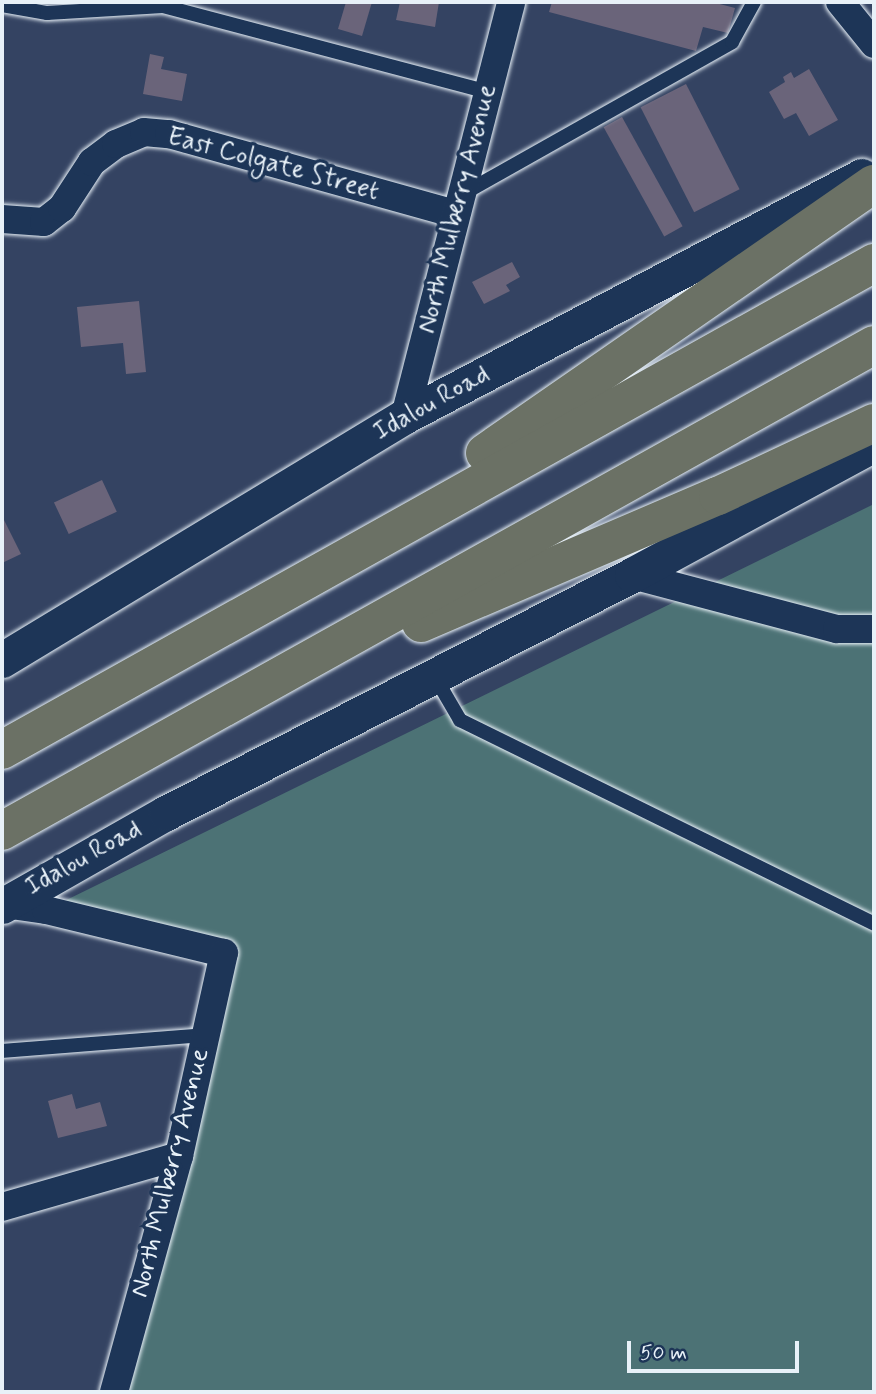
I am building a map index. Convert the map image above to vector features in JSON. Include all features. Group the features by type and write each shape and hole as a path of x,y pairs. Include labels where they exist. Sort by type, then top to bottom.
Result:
{"highway":[{"path":"122,682 218,607 506,441 874,184"},
{"path":"2,750 874,263"},
{"path":"2,831 874,345"},
{"path":"223,708 718,496 874,423"}],"street":[{"name":"North Mulberry Avenue","path":"405,416 511,2"},
{"path":"840,2 874,44"},
{"name":"East Colgate Street","path":"2,219 44,222 62,208 92,162 116,144 144,132 169,134 458,205"},
{"name":"Idalou Road","path":"2,660 405,416 874,169"},
{"name":"Idalou Road","path":"3,905 166,813 632,575 874,444"},
{"path":"632,575 837,629 874,629"},
{"name":"North Mulberry Avenue","path":"3,905 224,953 179,1156 114,1392"},
{"path":"2,1207 179,1156"}],"lane":[{"path":"458,205 732,42 754,2"},
{"path":"2,5 47,13 174,8 488,92"},
{"path":"434,676 460,720 874,923"},
{"path":"2,1051 206,1034"}],"green space":[{"path":"874,504 874,1392 122,1392 224,954 46,910"}],"building":[{"path":"346,2 372,2 362,36 338,29"},
{"path":"400,2 439,2 435,27 396,20"},
{"path":"552,2 712,2 735,8 728,33 703,27 696,51 549,12"},
{"path":"150,54 164,57 161,69 187,74 182,101 143,94"},
{"path":"809,69 838,120 809,136 796,113 784,119 769,92 785,82 783,77 791,72 794,78"},
{"path":"686,84 740,189 694,212 641,107"},
{"path":"622,117 683,226 664,237 604,127"},
{"path":"512,262 520,277 506,285 510,291 484,304 472,282"},
{"path":"139,301 146,372 126,374 123,343 81,347 77,307"},
{"path":"102,480 117,512 69,534 54,502"},
{"path":"2,516 21,554 2,563"},
{"path":"72,1094 76,1109 100,1102 107,1126 58,1138 48,1101"}]}
